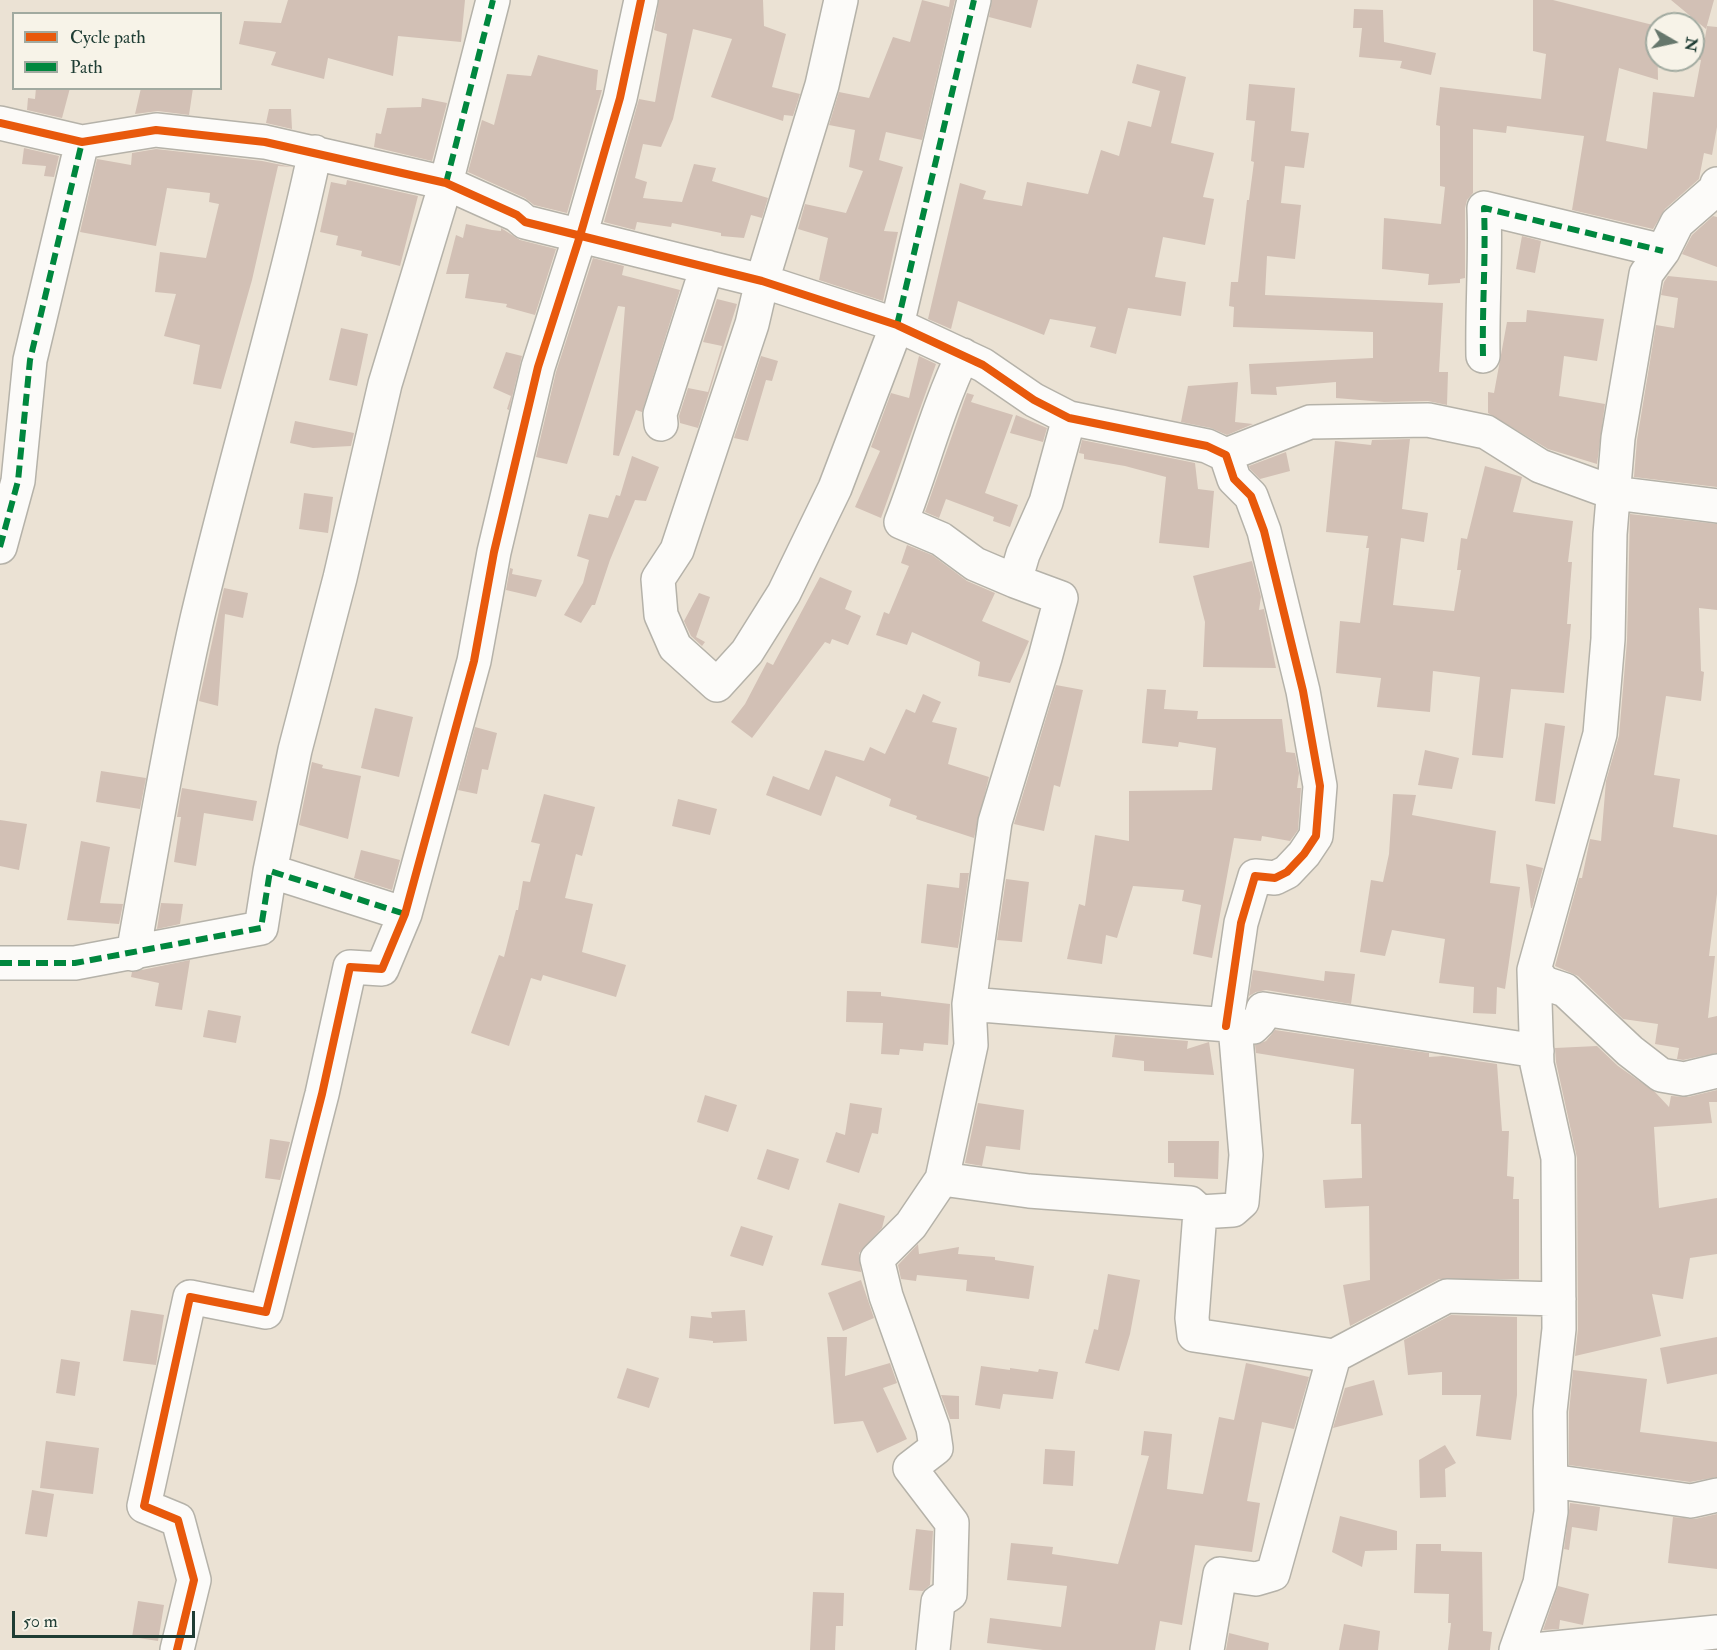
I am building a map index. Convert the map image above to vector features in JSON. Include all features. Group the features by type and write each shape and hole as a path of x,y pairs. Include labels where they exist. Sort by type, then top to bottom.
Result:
{"street":[{"path":"0,963 75,963 133,954 261,928 295,750 340,578 385,384 446,183 493,0"},
{"path":"177,1650 194,1580 178,1520 144,1506 190,1297 266,1312 322,1094 350,966 382,969 405,914 474,661 494,552 538,367 580,236 620,98 641,0"},
{"path":"841,0 822,85 762,282 752,324 677,550 658,579 661,615 675,648 717,685 747,652 784,593 835,488 897,325 974,0"},
{"path":"0,123 82,142 156,130 265,142 446,183 517,215 525,222 762,282 897,325 983,364 1035,400 1069,418 1207,446 1226,455 1234,479 1251,496 1264,531 1303,691 1320,786 1316,836 1304,854 1287,872 1275,878 1255,876 1241,923 1231,1026 1246,1155 1242,1202 1233,1210 1200,1212 1190,1203 1029,1191 942,1179"},
{"path":"0,547 18,481 30,360 82,142"},
{"path":"133,954 165,772 198,617 294,251 315,152"},
{"path":"1516,1650 1540,1584 1551,1512 1550,1411 1559,1329 1558,1158 1537,1051 1534,970 1600,734 1608,639 1618,438 1646,274 1663,251 1677,223 1716,189 1717,184"},
{"path":"1483,356 1482,309 1486,254 1484,208 1663,251"},
{"path":"661,424 660,414 707,267"},
{"path":"933,1650 938,1602 950,1594 952,1523 910,1468 936,1448 933,1428 886,1296 877,1259 911,1226 942,1179 971,1045 969,1004 995,822 1061,598 975,564 940,539 901,522 922,469 945,392 963,355"},
{"path":"1015,581 1023,554 1046,502 1069,418"},
{"path":"1226,455 1310,422 1428,420 1486,432 1540,466 1614,494 1717,506"},
{"path":"270,872 405,914"},
{"path":"1534,970 1544,983 1565,990 1630,1051 1661,1075 1684,1079 1717,1071"},
{"path":"969,1004 1253,1027 1260,1020 1263,1009 1537,1051"},
{"path":"1200,1212 1192,1318 1194,1335 1334,1356 1447,1296 1559,1299"},
{"path":"1207,1650 1220,1574 1256,1579 1273,1574 1334,1356"},
{"path":"1551,1480 1691,1501 1717,1495"},
{"path":"1534,1650 1717,1632"}],"building":[{"path":"288,0 465,0 461,42 398,36 393,76 328,58 324,79 271,65 276,52 239,44 244,21 281,23"},
{"path":"659,0 763,0 764,26 786,34 772,87 800,94 793,116 784,115 783,121 711,97 732,39 693,29 673,119 661,147 643,144 635,178 647,182 643,198 682,202 694,164 716,168 712,181 768,198 762,218 751,215 744,238 721,236 721,233 672,223 671,227 637,222 635,230 604,222 639,99 655,102 667,34 654,30"},
{"path":"922,0 949,7 950,0 955,0 922,140 886,132 879,160 903,167 884,231 898,232 883,301 819,280 828,238 798,229 805,204 846,213 863,171 849,167 855,130 829,125 839,92 869,98 893,37 910,42"},
{"path":"992,0 1038,0 1031,28 989,17"},
{"path":"1533,0 1553,0 1645,23 1645,72 1658,72 1658,80 1619,68 1606,141 1647,149 1653,92 1694,97 1699,72 1705,72 1707,26 1717,27 1717,127 1712,155 1704,153 1699,179 1665,209 1653,229 1572,210 1584,136 1507,126 1506,133 1473,129 1473,193 1467,200 1465,208 1465,278 1460,279 1460,283 1428,285 1429,274 1382,269 1384,218 1441,224 1445,187 1440,186 1440,126 1436,125 1440,87 1541,99 1546,54 1533,51"},
{"path":"1671,0 1714,0 1706,29 1705,12 1685,12"},
{"path":"1354,9 1383,10 1384,42 1436,53 1431,75 1400,68 1402,61 1359,57 1362,28 1353,28"},
{"path":"538,55 598,70 596,90 602,90 567,213 534,205 525,198 468,172 482,120 494,125 507,74 531,76"},
{"path":"1137,64 1186,77 1171,143 1214,153 1203,197 1214,199 1205,245 1163,237 1155,277 1186,282 1181,316 1128,308 1116,354 1090,347 1096,327 1050,319 1044,335 958,301 951,329 928,319 960,183 986,191 983,199 1022,206 1027,182 1088,194 1101,150 1119,156 1128,121 1151,127 1160,91 1132,83"},
{"path":"1249,84 1295,88 1291,131 1309,133 1304,168 1285,166 1281,203 1301,205 1295,259 1267,256 1265,295 1443,303 1439,372 1448,372 1447,405 1428,401 1384,402 1336,398 1336,382 1276,387 1277,395 1251,394 1249,364 1373,358 1373,332 1233,327 1234,307 1229,306 1231,282 1238,282 1247,200 1249,200 1254,162 1251,161 1255,121 1246,120"},
{"path":"36,90 69,90 62,118 27,110 28,98 35,99"},
{"path":"141,90 193,90 189,115 158,111 135,114"},
{"path":"422,98 447,103 432,161 374,147 376,133 381,134 387,108 421,107"},
{"path":"269,109 291,109 292,129 266,123"},
{"path":"24,148 59,156 54,177 44,176 46,166 22,164"},
{"path":"156,149 262,161 292,167 278,166 252,280 221,389 193,384 200,345 164,336 176,294 155,292 160,252 206,258 219,204 209,202 210,193 167,188 156,246 80,232 97,159 131,165 132,153"},
{"path":"347,180 418,196 400,266 361,256 362,251 336,245 338,236 320,232 331,182 346,185"},
{"path":"1713,216 1717,217 1717,267 1682,254 1692,235"},
{"path":"466,224 492,230 501,231 501,228 520,240 556,249 535,315 506,307 507,304 465,298 469,274 446,274 456,235 463,238"},
{"path":"1522,236 1541,241 1535,273 1516,269"},
{"path":"593,258 624,266 622,275 680,290 642,412 636,410 619,456 613,455 625,307 618,306 567,464 536,457 556,372"},
{"path":"1668,276 1717,281 1717,487 1634,477 1637,440 1656,325 1674,328 1678,298 1661,295"},
{"path":"717,299 737,304 698,428 680,423 679,416 688,388 708,392 722,346 703,342"},
{"path":"1527,310 1604,319 1597,361 1564,356 1559,396 1605,404 1597,464 1548,449 1488,413 1488,392 1494,393 1507,322 1526,322"},
{"path":"341,328 368,334 357,386 329,380"},
{"path":"506,352 522,356 509,410 507,409 511,396 493,388"},
{"path":"761,356 778,361 772,381 766,380 748,441 734,438"},
{"path":"919,356 936,364 881,518 855,507 880,451 871,447 891,393 909,398"},
{"path":"1238,382 1235,422 1253,424 1227,435 1211,428 1181,422 1188,386"},
{"path":"967,393 974,395 971,402 1013,415 985,493 1018,505 1010,527 993,521 994,517 946,499 939,518 925,512"},
{"path":"1016,415 1047,428 1043,442 1010,433"},
{"path":"295,421 354,433 351,446 313,448 290,443"},
{"path":"1410,439 1402,509 1428,513 1424,542 1401,538 1393,605 1454,611 1461,570 1457,570 1461,538 1467,539 1485,466 1522,477 1513,512 1573,521 1568,562 1572,562 1567,624 1571,624 1564,693 1511,689 1503,758 1472,755 1480,677 1433,671 1430,712 1377,707 1381,678 1336,673 1340,621 1360,623 1369,548 1366,548 1368,536 1326,532 1335,441 1371,445 1372,440"},
{"path":"1082,440 1195,463 1198,489 1214,491 1209,548 1159,543 1166,477 1125,466 1084,459 1084,454 1079,453"},
{"path":"1286,452 1290,471 1260,479 1250,469 1249,466"},
{"path":"632,456 659,467 646,501 635,500 610,560 595,605 592,605 581,623 564,615 583,583 589,560 577,556 589,514 608,518 616,495 620,496"},
{"path":"304,493 333,497 328,533 299,529"},
{"path":"1630,514 1717,524 1717,610 1699,608 1701,671 1704,672 1701,701 1666,696 1654,775 1680,779 1673,827 1717,835 1717,894 1709,956 1715,956 1708,1018 1717,1016 1717,1053 1683,1060 1677,1059 1679,1048 1655,1044 1658,1024 1623,1019 1578,976 1555,966 1579,878 1582,878 1590,839 1601,841 1606,781 1619,736 1627,641"},
{"path":"907,545 932,555 967,581 995,593 982,621 1029,641 1010,683 978,676 980,662 912,632 907,645 876,635 884,612 889,614 909,566 901,563"},
{"path":"1252,561 1261,597 1259,610 1264,609 1276,668 1203,667 1205,622 1193,576"},
{"path":"510,568 513,569 512,574 542,580 536,597 506,590"},
{"path":"820,577 852,591 845,609 861,616 848,645 832,639 830,644 825,642 752,738 731,722 745,704 767,662 773,665"},
{"path":"224,588 248,593 243,618 225,614 218,706 199,701"},
{"path":"699,593 710,597 696,637 705,642 702,646 691,636 684,621"},
{"path":"1056,685 1083,690 1060,787 1054,785 1044,831 1014,824"},
{"path":"1147,689 1166,690 1164,709 1198,711 1197,719 1282,719 1286,752 1295,753 1299,773 1297,788 1301,788 1298,830 1290,841 1262,836 1261,841 1234,838 1212,958 1193,954 1201,905 1182,901 1184,890 1133,886 1117,938 1106,935 1102,964 1067,959 1079,904 1085,906 1095,835 1129,841 1129,791 1212,790 1216,748 1179,742 1178,747 1142,743"},
{"path":"923,694 941,702 932,722 957,728 948,764 989,777 974,838 916,819 917,816 889,806 891,799 836,776 821,816 766,795 773,776 809,790 825,750 864,761 870,747 885,754 906,709 915,713"},
{"path":"375,708 413,717 399,777 361,768"},
{"path":"1545,723 1565,726 1555,804 1535,801"},
{"path":"475,727 497,733 488,770 482,769 477,794 458,790"},
{"path":"1425,750 1459,758 1452,789 1418,785"},
{"path":"312,762 323,765 322,768 361,776 348,839 299,825"},
{"path":"101,771 146,778 140,809 96,802"},
{"path":"182,788 257,801 253,821 204,813 196,866 174,862 181,817 177,817"},
{"path":"544,794 595,807 582,856 576,854 565,898 593,904 582,952 626,965 616,997 543,975 541,981 531,978 509,1046 471,1033 499,955 504,957 516,910 518,910 523,881 530,882 540,844 531,842"},
{"path":"1393,794 1416,795 1412,815 1496,831 1490,883 1520,887 1505,989 1497,987 1496,1014 1473,1013 1474,987 1439,983 1445,939 1392,930 1385,956 1360,952 1371,880 1383,882 1389,854"},
{"path":"678,799 717,809 710,835 672,826"},
{"path":"0,820 27,824 19,870 0,866"},
{"path":"81,841 110,847 100,903 123,904 119,924 67,920"},
{"path":"361,850 400,860 392,890 354,878"},
{"path":"1526,864 1543,868 1532,908 1531,908"},
{"path":"960,873 969,873 958,948 921,943 927,884 959,888"},
{"path":"1006,879 1029,882 1022,942 997,940"},
{"path":"161,903 183,904 180,924 157,929"},
{"path":"190,960 182,1010 155,1006 159,983 131,977 132,972"},
{"path":"1253,970 1324,981 1325,971 1355,974 1351,1004 1266,990 1249,996"},
{"path":"847,991 881,992 881,996 950,1004 948,1045 924,1043 923,1051 900,1049 899,1055 881,1054 883,1023 846,1022"},
{"path":"208,1010 241,1016 236,1043 203,1037"},
{"path":"1275,1030 1429,1053 1429,1057 1443,1056 1497,1064 1502,1131 1509,1131 1507,1176 1514,1177 1513,1199 1519,1199 1519,1279 1439,1279 1350,1326 1343,1285 1370,1280 1369,1206 1325,1208 1323,1180 1362,1178 1361,1124 1351,1124 1354,1069 1256,1053 1255,1045 1266,1041"},
{"path":"1115,1035 1188,1041 1187,1049 1209,1042 1214,1075 1144,1071 1144,1061 1112,1057"},
{"path":"1597,1046 1618,1066 1655,1092 1669,1107 1671,1096 1688,1097 1717,1090 1717,1102 1709,1102 1712,1123 1654,1127 1659,1208 1717,1198 1717,1254 1690,1258 1683,1299 1652,1294 1661,1336 1575,1356 1578,1329 1577,1158 1555,1048"},
{"path":"705,1095 737,1105 728,1132 697,1122"},
{"path":"850,1103 882,1108 878,1134 872,1133 859,1173 826,1162 836,1132 845,1135"},
{"path":"978,1103 1024,1110 1020,1150 986,1146 982,1166 965,1163"},
{"path":"270,1139 290,1142 280,1180 265,1178"},
{"path":"1168,1141 1219,1141 1218,1179 1174,1177 1174,1163 1168,1163"},
{"path":"767,1149 799,1159 789,1190 757,1179"},
{"path":"839,1203 885,1216 882,1228 859,1253 861,1272 821,1265"},
{"path":"741,1226 773,1236 763,1266 730,1256"},
{"path":"918,1244 919,1254 959,1247 958,1254 995,1257 995,1260 1034,1266 1029,1299 966,1291 967,1280 917,1275 916,1281 901,1279 898,1265"},
{"path":"1108,1274 1140,1280 1130,1334 1119,1371 1085,1363 1094,1329 1098,1330"},
{"path":"861,1280 874,1318 843,1331 828,1293"},
{"path":"131,1310 164,1315 156,1365 123,1361"},
{"path":"745,1310 747,1341 713,1343 713,1341 689,1338 691,1316 712,1318 711,1312"},
{"path":"1451,1315 1517,1317 1517,1395 1511,1440 1476,1436 1481,1395 1442,1395 1442,1372 1408,1375 1404,1340"},
{"path":"827,1337 847,1337 845,1376 890,1363 897,1383 883,1388 907,1439 877,1453 863,1421 834,1424"},
{"path":"1717,1337 1717,1374 1667,1384 1660,1348"},
{"path":"61,1359 80,1362 75,1396 56,1393"},
{"path":"1246,1363 1309,1377 1294,1429 1262,1422 1247,1501 1260,1503 1252,1552 1195,1545 1182,1625 1160,1621 1155,1650 1043,1650 987,1643 990,1618 1061,1627 1067,1586 1007,1580 1011,1543 1053,1547 1052,1554 1118,1564 1149,1456 1141,1455 1144,1431 1172,1434 1167,1489 1203,1494 1219,1417 1234,1420"},
{"path":"981,1366 1058,1372 1053,1399 1003,1394 1000,1409 975,1405"},
{"path":"627,1368 659,1378 649,1408 617,1398"},
{"path":"1573,1370 1647,1379 1640,1432 1717,1442 1717,1477 1690,1482 1569,1465 1569,1412"},
{"path":"1374,1380 1383,1415 1333,1428 1345,1388"},
{"path":"941,1395 959,1396 959,1419 950,1419"},
{"path":"46,1441 99,1448 93,1494 40,1488"},
{"path":"1445,1445 1456,1463 1445,1469 1446,1497 1420,1498 1419,1460"},
{"path":"1045,1449 1075,1451 1073,1486 1043,1484"},
{"path":"32,1490 54,1494 47,1537 25,1534"},
{"path":"1570,1503 1600,1507 1597,1531 1572,1527 1569,1550 1564,1549"},
{"path":"1717,1514 1717,1569 1668,1563 1673,1517 1695,1519"},
{"path":"1340,1516 1397,1531 1397,1550 1365,1551 1362,1567 1332,1552"},
{"path":"916,1529 933,1531 930,1585 923,1591 909,1590"},
{"path":"1416,1544 1441,1544 1441,1551 1482,1552 1483,1631 1492,1632 1490,1650 1448,1650 1451,1623 1448,1623 1449,1594 1414,1593"},
{"path":"1558,1586 1589,1594 1583,1625 1560,1620 1559,1629 1543,1630"},
{"path":"813,1592 844,1593 843,1626 836,1626 835,1650 810,1650"},
{"path":"138,1601 164,1605 158,1641 132,1637"},
{"path":"1344,1624 1380,1631 1378,1650 1339,1650"},
{"path":"1229,1633 1269,1643 1268,1650 1226,1650"}],"marked path":[{"path":"446,183 493,0"},
{"path":"897,325 974,0"},
{"path":"0,547 18,481 30,360 82,142"},
{"path":"1483,356 1484,208 1663,251"},
{"path":"0,963 75,963 261,928 270,871 405,914"}],"cycle path":[{"path":"177,1650 194,1580 178,1520 144,1506 190,1297 266,1312 322,1094 350,967 382,969 405,914 474,661 494,552 538,367 580,236 620,98 641,0"},
{"path":"0,123 82,142 156,130 265,142 446,183 517,215 525,222 762,281 897,325 983,365 1034,400 1069,418 1207,446 1226,455 1234,479 1251,496 1264,531 1303,691 1320,786 1316,836 1304,854 1287,872 1275,878 1255,876 1241,923 1226,1026"}]}
